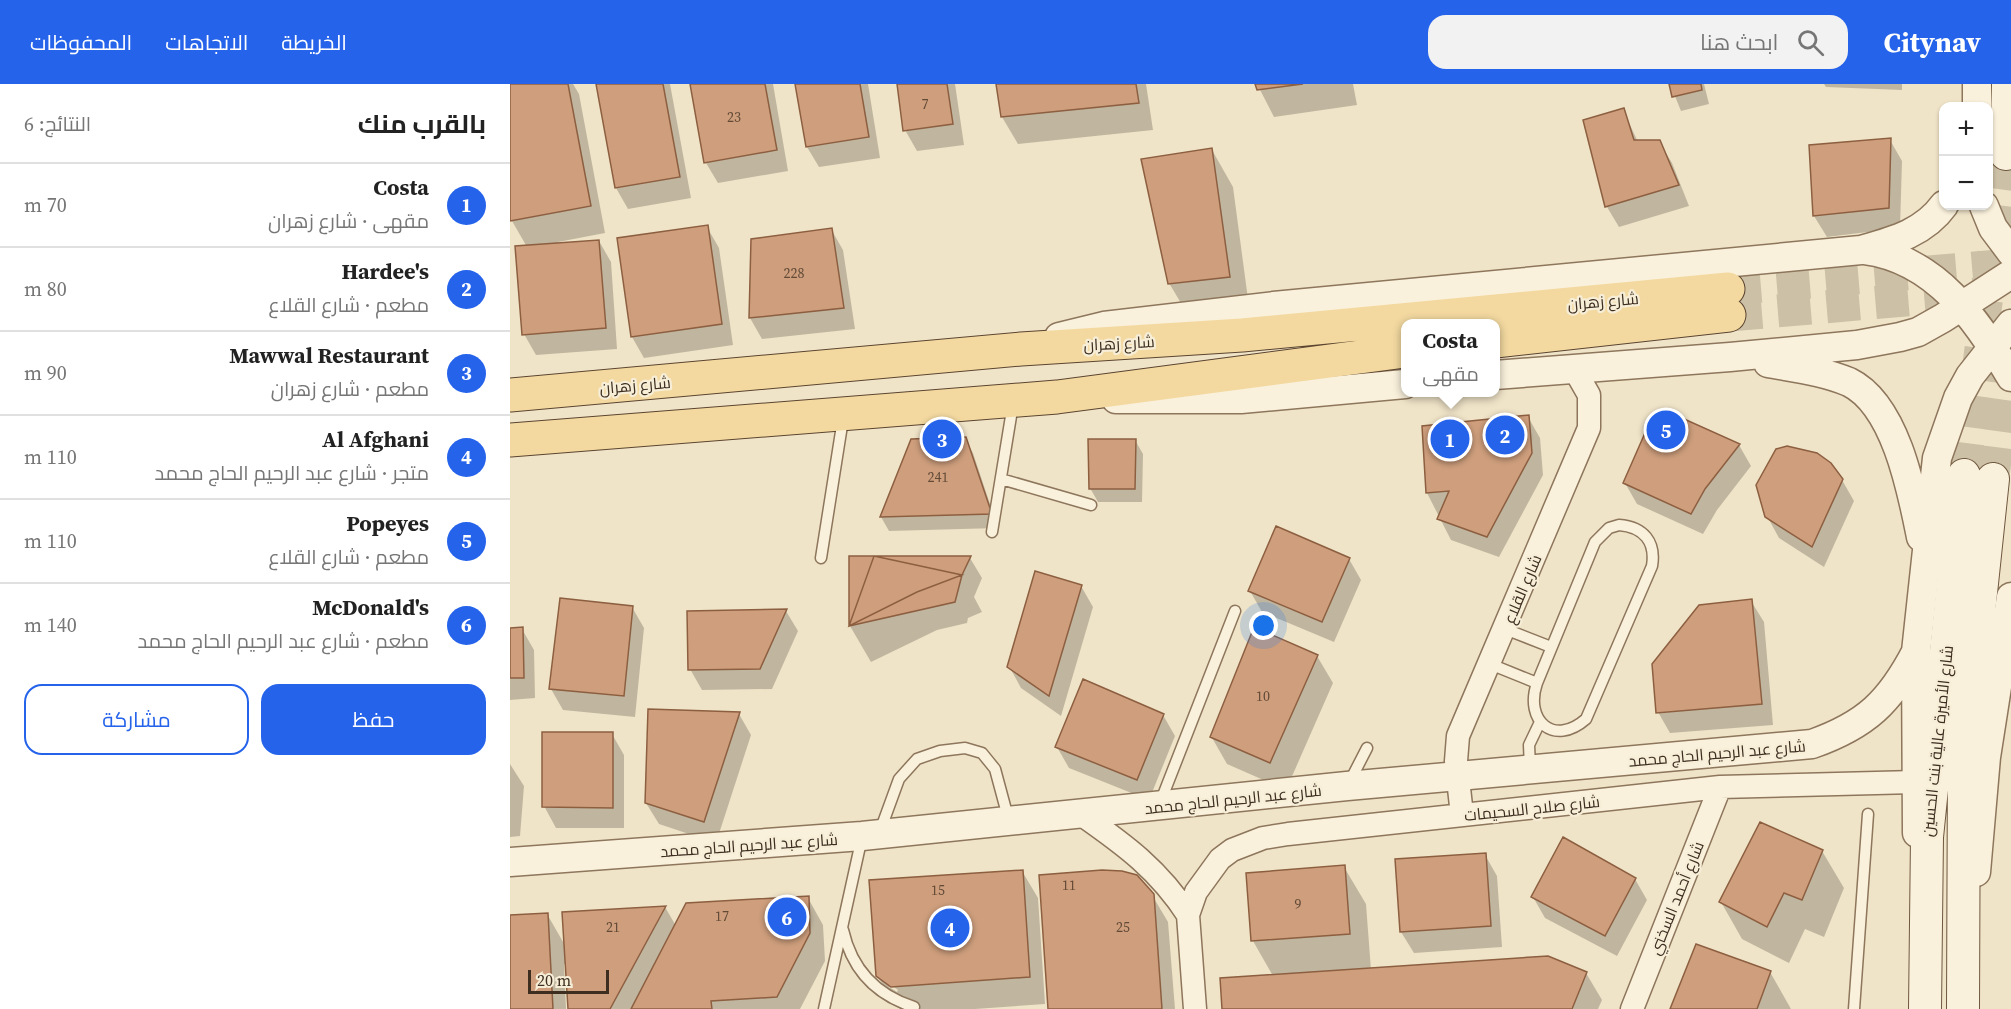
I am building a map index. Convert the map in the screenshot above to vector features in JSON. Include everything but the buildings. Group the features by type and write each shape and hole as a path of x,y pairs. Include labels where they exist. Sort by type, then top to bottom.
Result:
{"main road":[{"path":"2006,154 2008,84"},
{"name":"شارع زهران","path":"1478,319 1729,302 1500,340"},
{"name":"شارع زهران","path":"510,395 1021,349 1401,324"},
{"path":"510,440 1057,397 1401,352"},
{"name":"شارع الأميرة عالية بنت الحسين","path":"1925,1009 1927,837 1978,477 1964,754 1963,1009"}],"street":[{"path":"1977,84 1977,102"},
{"path":"1861,250 1912,232 1927,223 1939,210"},
{"path":"1986,210 1993,228 2011,252"},
{"path":"1021,349 1104,326 1180,317 1861,250 1890,254 1936,280 1962,306 1992,346 2011,377"},
{"path":"1500,374 1574,367 1730,357 1857,345 1899,337 1918,332 2011,274"},
{"path":"1925,1009 1915,782 1916,652 1937,458 1958,398 1992,346 2011,324"},
{"path":"1730,357 1821,372 1851,383 1865,394 1891,431 1903,460 1926,562"},
{"name":"شارع القلاع","path":"1462,815 1456,761 1458,736 1589,428 1591,411 1589,395 1574,367"},
{"path":"1057,397 1206,400 1401,384"},
{"path":"1963,1009 1986,758 2011,597"},
{"name":"شارع عبد الرحيم الحاج محمد","path":"510,862 871,835 1347,786 1812,744 1845,731 1882,706 1900,683 1916,652"},
{"name":"شارع صلاح السحيمات","path":"1195,1009 1188,915 1196,892 1220,860 1248,843 1288,834 1720,787 1915,782"},
{"name":"شارع أحمد السخني","path":"1632,1009 1720,787"},
{"path":"1082,815 1134,851 1176,896 1188,915"}],"lane":[{"path":"992,532 1014,401"},
{"path":"821,558 843,414"},
{"path":"1001,479 1091,505"},
{"path":"1619,525 1639,530 1652,546 1652,566 1586,719 1569,730 1559,730 1540,722 1532,704 1537,683 1551,648 1601,534 1619,525"},
{"path":"1158,807 1235,611"},
{"path":"1505,629 1551,648"},
{"path":"1490,664 1537,683"},
{"path":"1530,770 1529,745 1540,722"},
{"path":"824,1009 843,927 871,835 899,779 917,759 940,751 965,748 982,753 994,769 1009,822"},
{"path":"1347,786 1366,748"},
{"path":"1854,1009 1868,814"},
{"path":"843,927 852,958 871,985 884,995 914,1007"}],"tunnel":[{"path":"1964,475 2006,154"},
{"path":"1728,289 2011,265"},
{"path":"1729,315 1976,294"},
{"path":"1993,479 2011,343"}],"place":[{"name":"Popeyes","path":"1666,430"},
{"name":"Hardee's","path":"1505,435"},
{"name":"Mawwal Restaurant","path":"942,439"},
{"name":"Costa","path":"1450,439"},
{"name":"McDonald's","path":"787,917"},
{"name":"Al Afghani","path":"950,928"}]}
